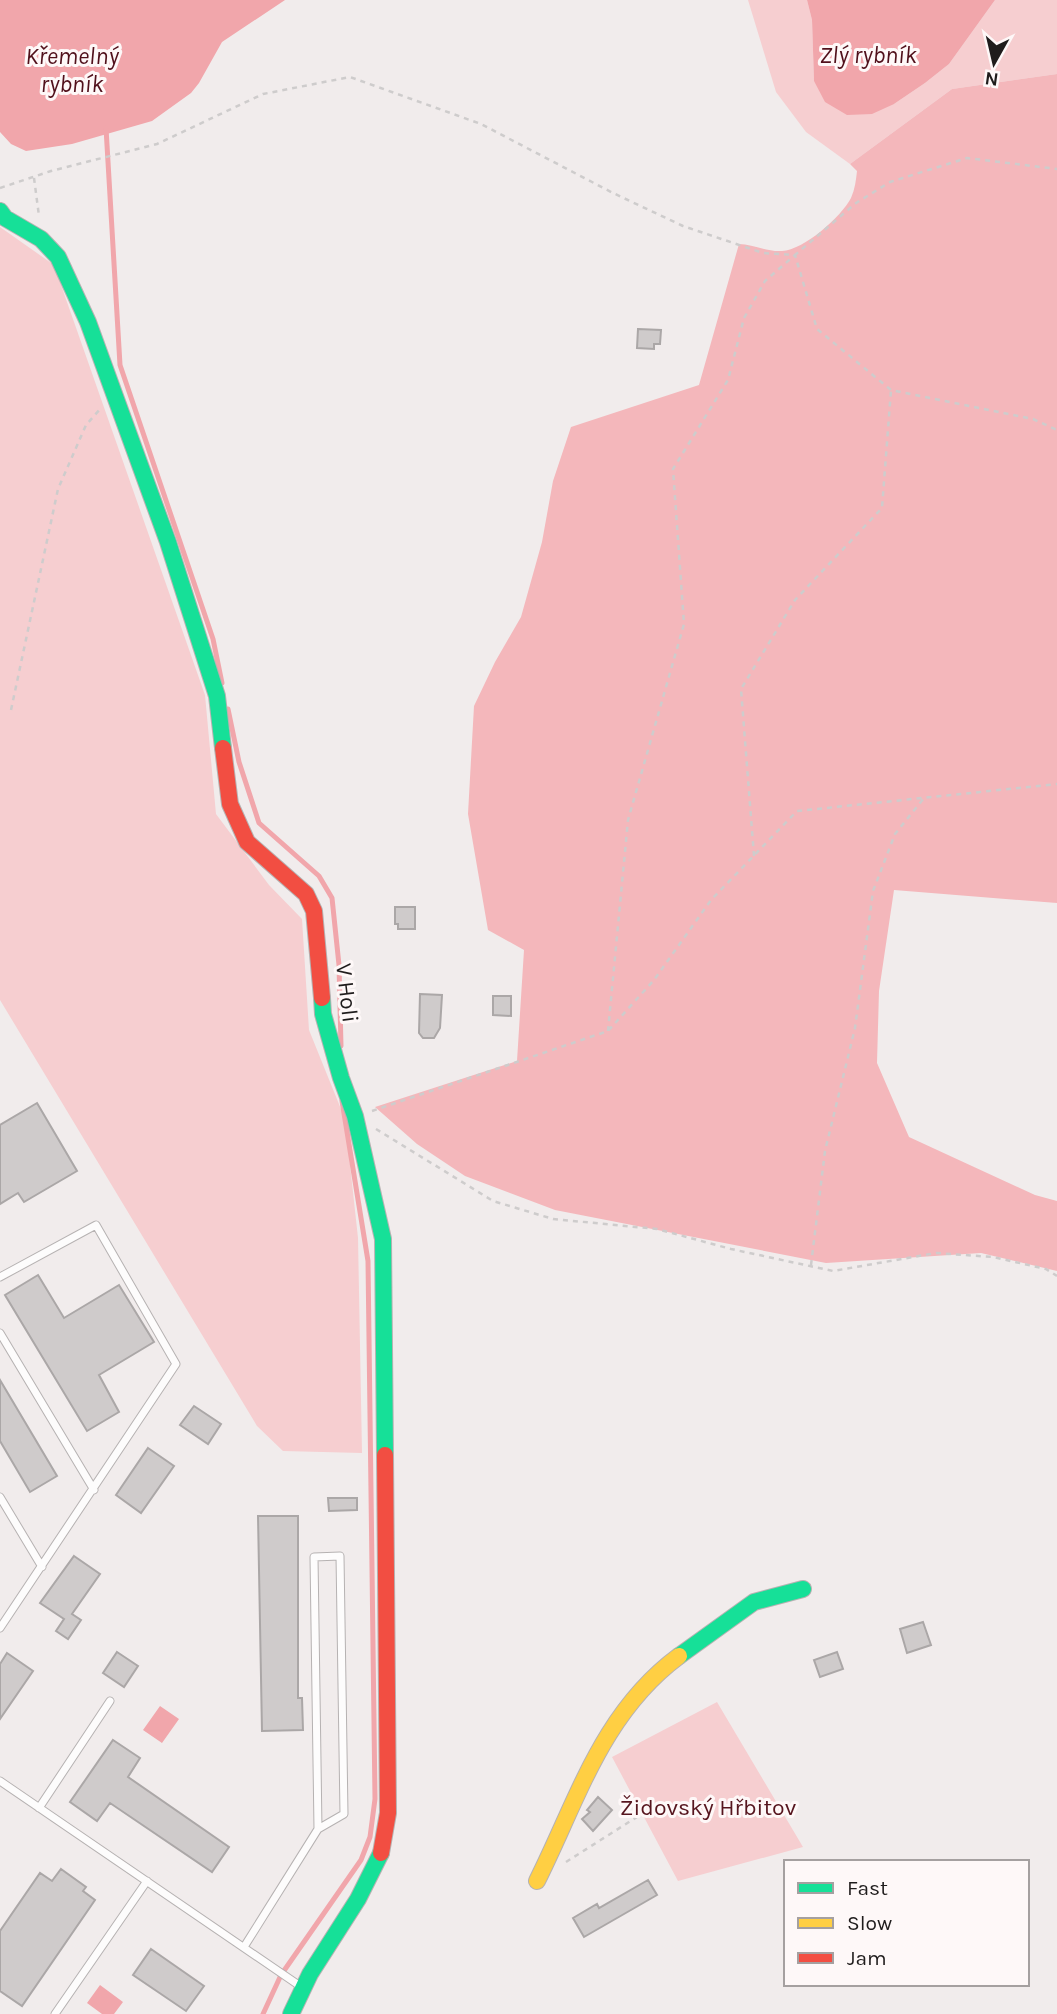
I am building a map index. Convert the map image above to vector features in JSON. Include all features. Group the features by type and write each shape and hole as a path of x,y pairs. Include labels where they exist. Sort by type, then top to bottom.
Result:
{"street":[{"name":"V Holi","path":"0,211 5,218 41,239 58,257 88,322 168,542 217,696 230,804 237,823 247,842 306,894 314,911 323,1014 355,1116 383,1239 388,1813 386,1836 379,1859 301,1986 291,2014"},
{"path":"537,1881 584,1780 616,1721 631,1700 676,1658 760,1599 803,1589"}],"lane":[{"path":"0,1277 96,1225 176,1364 0,1628"},
{"path":"0,1333 94,1490"},
{"path":"0,1497 41,1567"},
{"path":"244,1947 318,1829 344,1814 340,1556 314,1557 318,1829"},
{"path":"39,1808 110,1701"},
{"path":"0,1781 301,1986"},
{"path":"55,2014 148,1881"}],"path":[{"path":"0,188 51,170 157,144 263,94 350,77 481,124 683,226 763,253 795,255"},
{"path":"608,1031 628,820 684,624 673,469 728,380 744,318 765,281 856,203 890,182 967,158 1057,169"},
{"path":"795,255 817,329 891,390 1033,419 1057,430"},
{"path":"754,856 741,689 795,600 883,509 891,390"},
{"path":"11,710 58,489 86,425 114,392"},
{"path":"355,1116 608,1031 654,980 711,900 797,811 1057,783"},
{"path":"811,1266 824,1151 855,1028 873,891 895,834 924,798"},
{"path":"355,1116 493,1201 554,1219 657,1229 731,1249 833,1271 936,1254 993,1257 1046,1269 1057,1276"},
{"path":"560,1866 640,1815"}],"green space":[{"path":"748,0 807,0 812,20 814,81 894,104 949,64 995,0 1057,0 1057,74 952,89 850,164 806,132 776,92"},
{"path":"0,227 54,265 205,695 216,814 269,885 302,919 309,1030 345,1119 358,1238 362,1453 283,1451 257,1426 0,1000"},
{"name":"Židovský Hřbitov","path":"717,1702 803,1847 678,1881 612,1757"}],"shaded area":[{"path":"1057,74 1057,903 894,890 879,991 877,1063 909,1137 1035,1195 1057,1201 1057,1271 981,1253 826,1263 555,1210 465,1176 417,1144 375,1107 517,1061 524,950 488,930 468,814 474,706 521,617 542,542 553,481 571,427 699,385 739,244 782,251 811,239 831,223 851,198 857,171 850,164 952,89"}],"water":[{"name":"Křemelný rybník","path":"0,0 285,0 222,42 191,93 152,121 72,144 26,151 11,144 0,132"},
{"name":"Zlý rybník","path":"807,0 995,0 949,64 925,83 894,104 872,114 847,115 825,102 814,81 812,20"},
{"path":"160,1706 179,1719 162,1743 143,1730"},
{"path":"100,1985 123,2002 114,2014 102,2014 87,2003"}],"building":[{"path":"638,329 661,330 660,344 654,344 654,349 637,348"},
{"path":"395,907 415,907 415,929 398,929 398,924 395,924"},
{"path":"420,994 442,995 440,1028 434,1038 423,1038 419,1033"},
{"path":"493,996 511,996 511,1016 493,1015"},
{"path":"37,1103 77,1171 24,1202 18,1193 0,1204 0,1125"},
{"path":"38,1275 64,1318 119,1285 154,1342 99,1375 119,1412 87,1431 5,1295"},
{"path":"0,1380 57,1476 30,1492 0,1441"},
{"path":"194,1406 221,1424 208,1444 180,1425"},
{"path":"148,1448 174,1466 141,1513 116,1495"},
{"path":"328,1498 357,1498 357,1510 329,1511"},
{"path":"258,1516 298,1516 298,1698 302,1698 303,1730 262,1731"},
{"path":"74,1556 100,1574 72,1614 81,1620 68,1639 56,1631 64,1619 40,1603"},
{"path":"923,1622 931,1645 907,1653 900,1629"},
{"path":"117,1652 138,1666 124,1687 103,1673"},
{"path":"837,1652 843,1669 820,1677 814,1660"},
{"path":"7,1653 33,1671 0,1719 0,1664"},
{"path":"113,1740 140,1758 128,1777 229,1847 212,1872 110,1803 97,1821 70,1802"},
{"path":"598,1797 612,1810 593,1831 582,1819 590,1812 587,1810"},
{"path":"61,1869 86,1887 83,1891 95,1900 22,2006 0,1991 0,1931 40,1873 52,1881"},
{"path":"648,1880 657,1895 584,1937 573,1918 597,1904 599,1908"},
{"path":"151,1949 204,1986 186,2011 133,1975"}],"waterway":[{"path":"106,128 120,365 213,639 222,683"},
{"path":"228,709 239,762 259,823 319,876 332,898 339,965 341,1046"},
{"path":"263,2014 281,1975 361,1860 370,1837 375,1799 368,1261 342,1101"}],"traffic: fast":[{"path":"0,211 5,218 41,239 58,257 88,322 168,542 217,696 223,748"},
{"path":"322,998 323,1014 355,1116 383,1239 385,1455"},
{"path":"679,1656 754,1602 803,1589"},
{"path":"291,2014 310,1974 358,1899 381,1853"}],"traffic: slow":[{"path":"537,1881 594,1759 611,1731 652,1679 679,1656"}],"traffic: jam":[{"path":"223,748 230,804 247,842 306,894 314,911 322,998"},
{"path":"381,1853 388,1813 385,1455"}]}
